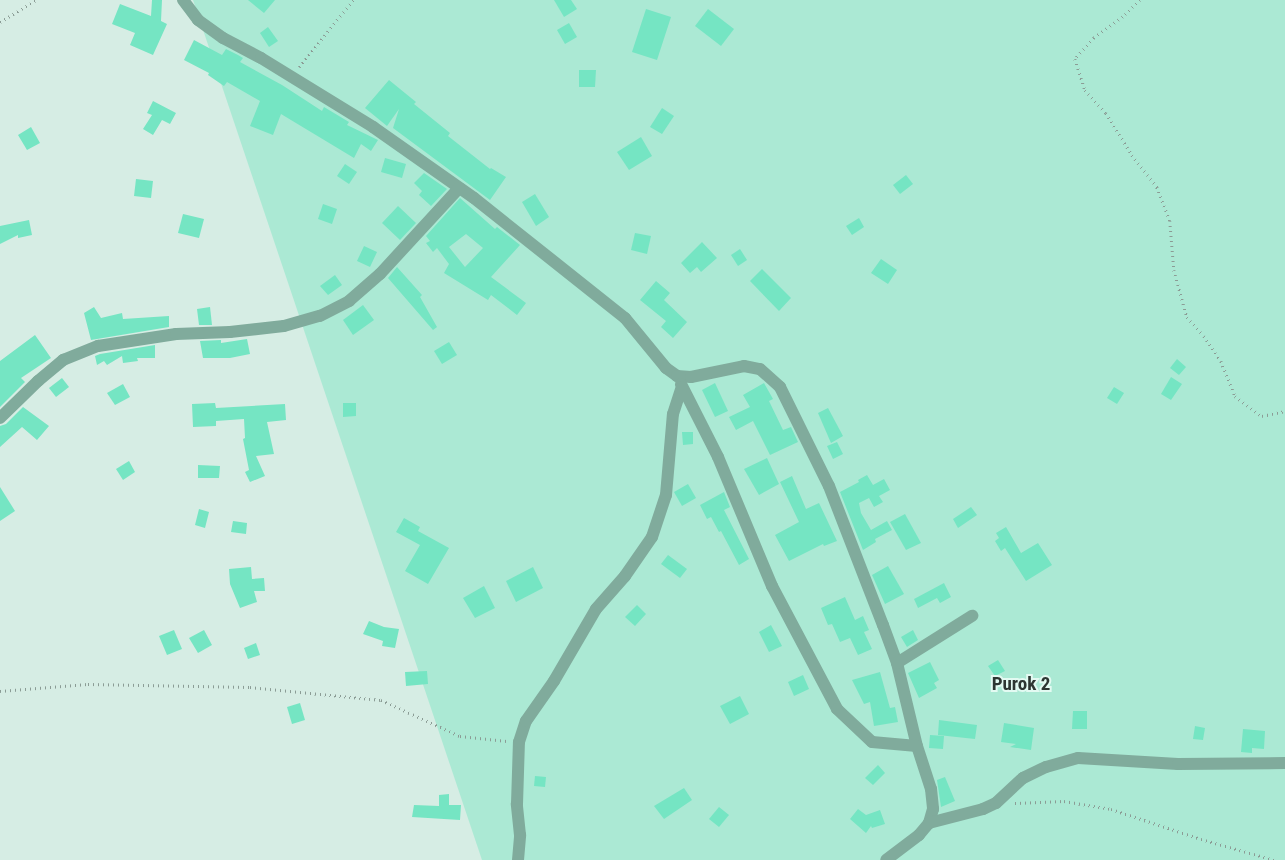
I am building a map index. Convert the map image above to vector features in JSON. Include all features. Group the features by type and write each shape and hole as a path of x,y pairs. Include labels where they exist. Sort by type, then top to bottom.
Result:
{"street":[{"path":"183,0 198,20 223,38 373,127 459,188 625,318 679,382 734,493 772,586 837,709 872,742 917,746"},
{"path":"0,418 38,380 63,360 98,346 176,334 230,332 284,326 320,316 349,301 380,274 459,188"},
{"path":"679,382 691,377 744,366 760,369 780,387 829,486 897,663 917,746 930,789 933,809 920,835 886,860"},
{"path":"518,860 520,835 517,778 519,742 526,721 554,681 596,608 625,576 652,537 666,495 673,414 679,382"},
{"path":"897,663 972,616"},
{"path":"928,822 983,810 996,803 1023,778 1046,767 1078,758 1178,764 1285,763"}],"path":[{"path":"0,22 36,0"},
{"path":"291,77 353,0"},
{"path":"1140,0 1123,17 1094,38 1075,59 1085,90 1106,113 1132,155 1157,187 1170,221 1174,270 1187,317 1204,336 1221,361 1235,396 1262,416 1285,411"},
{"path":"0,691 88,684 250,687 381,700 460,736 519,742"},
{"path":"996,803 1064,801 1111,809 1201,839 1274,860"}],"green space":[{"path":"193,0 1285,0 1285,860 482,860"}],"building":[{"path":"152,0 162,0 161,21 167,24 153,55 130,45 135,33 112,24 120,4 151,16"},
{"path":"248,0 275,0 264,13"},
{"path":"554,0 571,0 577,9 564,17"},
{"path":"646,9 671,17 657,60 632,52"},
{"path":"708,9 734,29 721,46 695,26"},
{"path":"569,23 577,37 565,44 557,30"},
{"path":"268,27 278,41 269,47 260,33"},
{"path":"194,40 222,55 226,49 238,55 243,58 240,62 282,85 322,111 324,107 349,122 347,125 378,140 371,151 361,144 354,158 281,114 273,135 250,126 260,101 227,82 224,86 208,75 209,73 184,60"},
{"path":"579,70 596,70 595,87 579,87"},
{"path":"389,80 416,102 414,104 450,133 448,136 490,169 506,177 490,200 393,128 399,109 387,126 365,108"},
{"path":"153,101 176,113 170,124 162,120 153,135 143,129 152,115 147,113"},
{"path":"662,108 674,116 662,134 650,127"},
{"path":"31,127 40,143 27,150 18,135"},
{"path":"641,137 652,156 629,170 617,152"},
{"path":"385,158 406,164 402,178 381,172"},
{"path":"345,164 357,172 349,184 337,176"},
{"path":"424,173 447,189 431,206 419,195 422,191 414,183"},
{"path":"906,175 913,184 900,194 893,185"},
{"path":"136,179 153,181 151,198 134,196"},
{"path":"535,194 549,217 536,226 522,202"},
{"path":"460,198 495,229 497,227 520,245 491,277 526,303 517,315 491,295 488,300 444,273 449,264 437,248 433,252 426,243 430,241 426,236","holes":["466,234 483,248 465,267 449,247"]},
{"path":"323,204 337,209 332,224 318,219"},
{"path":"398,206 416,223 400,240 382,223"},
{"path":"183,214 204,219 199,238 178,233"},
{"path":"859,218 864,227 852,235 846,226"},
{"path":"29,220 32,235 18,238 18,235 0,244 0,226"},
{"path":"635,233 651,236 647,254 631,250"},
{"path":"702,242 717,258 701,272 697,267 690,273 681,263"},
{"path":"364,246 377,252 370,267 357,261"},
{"path":"740,249 747,260 738,266 731,255"},
{"path":"881,259 897,270 888,284 871,273"},
{"path":"397,267 422,295 420,297 437,327 433,330 388,278"},
{"path":"762,269 791,298 779,311 750,281"},
{"path":"335,275 342,285 328,295 320,286"},
{"path":"656,281 670,293 664,300 687,322 673,338 661,327 666,321 640,300"},
{"path":"363,305 374,320 353,335 343,320"},
{"path":"94,307 101,318 122,313 123,319 169,316 169,327 91,340 84,313"},
{"path":"210,307 212,325 199,325 197,309"},
{"path":"35,335 51,358 21,378 25,382 0,407 0,361"},
{"path":"247,339 250,354 230,358 203,358 200,341 221,340 221,343"},
{"path":"449,342 457,355 442,364 434,351"},
{"path":"155,345 155,358 137,358 138,361 123,363 122,356 107,365 104,361 97,365 95,356 100,354"},
{"path":"1177,359 1186,367 1179,375 1170,368"},
{"path":"1171,377 1182,384 1171,400 1161,394"},
{"path":"62,378 69,387 56,397 49,388"},
{"path":"715,383 728,411 715,417 702,390"},
{"path":"764,383 773,399 769,401 783,430 791,427 798,442 770,455 753,421 736,430 729,417 750,407 743,395"},
{"path":"123,384 130,397 115,405 107,393"},
{"path":"1114,387 1124,393 1117,404 1107,398"},
{"path":"215,403 216,408 285,404 286,420 267,422 274,454 256,456 265,476 250,482 245,472 249,470 243,439 245,438 244,419 216,421 216,426 193,427 192,404"},
{"path":"343,403 356,403 356,416 343,417"},
{"path":"23,407 49,426 37,440 22,427 0,447 0,426 6,424"},
{"path":"828,408 843,436 831,443 818,413"},
{"path":"682,432 693,432 693,444 683,445"},
{"path":"837,442 843,454 833,459 827,446"},
{"path":"767,458 779,484 759,495 744,469"},
{"path":"129,461 135,472 123,480 116,469"},
{"path":"198,465 220,466 219,478 198,478"},
{"path":"867,475 873,485 884,479 890,490 879,496 883,502 874,507 869,498 859,503 861,513 871,530 887,521 892,530 875,539 876,542 863,550 840,492 859,482 858,480"},
{"path":"792,476 806,509 819,503 837,541 824,546 823,544 789,561 775,535 799,522 780,482"},
{"path":"688,484 696,498 682,506 674,492"},
{"path":"0,487 15,511 0,521"},
{"path":"724,492 730,507 724,510 749,559 739,565 721,531 719,532 711,517 707,519 700,505"},
{"path":"971,507 977,515 958,528 953,519"},
{"path":"199,509 209,512 205,528 195,525"},
{"path":"905,514 921,543 906,550 890,522"},
{"path":"404,518 420,527 418,531 449,548 428,584 405,571 420,545 396,532"},
{"path":"233,521 247,523 246,534 231,532"},
{"path":"1006,527 1021,553 1038,543 1052,565 1026,581 1005,548 1001,551 995,541 999,538 996,533"},
{"path":"668,555 687,569 680,578 661,564"},
{"path":"888,566 904,594 885,604 872,575"},
{"path":"251,567 252,579 264,578 265,591 254,591 257,602 240,608 230,584 229,569"},
{"path":"533,567 543,588 516,602 506,581"},
{"path":"944,583 951,597 940,603 937,598 918,608 914,599"},
{"path":"484,586 495,608 475,618 463,598"},
{"path":"845,597 855,620 863,616 869,630 864,632 872,649 858,655 850,638 840,642 832,624 828,625 821,608"},
{"path":"637,605 646,614 635,626 625,617"},
{"path":"369,621 384,627 399,629 395,648 382,646 383,641 363,634"},
{"path":"771,625 782,646 769,652 759,632"},
{"path":"174,630 182,649 167,655 159,636"},
{"path":"204,630 212,645 198,653 189,638"},
{"path":"913,630 918,640 907,647 901,637"},
{"path":"256,643 260,655 248,659 244,648"},
{"path":"998,660 1005,671 995,676 988,666"},
{"path":"930,662 939,680 934,683 937,688 919,698 908,673"},
{"path":"427,671 428,684 406,686 405,672"},
{"path":"880,672 890,708 895,707 898,722 874,726 870,702 864,704 852,680"},
{"path":"803,675 809,689 794,696 788,682"},
{"path":"740,696 749,714 730,724 720,706"},
{"path":"300,703 305,720 292,724 287,707"},
{"path":"1073,711 1087,711 1087,729 1072,729"},
{"path":"939,720 977,725 975,739 938,735"},
{"path":"1004,723 1034,728 1031,750 1010,747 1016,744 1001,742"},
{"path":"1195,726 1205,728 1203,740 1193,739"},
{"path":"1243,729 1265,731 1264,749 1252,748 1252,753 1241,752"},
{"path":"930,735 944,736 943,749 929,748"},
{"path":"878,765 885,773 873,785 865,778"},
{"path":"535,776 546,777 545,787 534,786"},
{"path":"945,777 955,801 941,807 937,780"},
{"path":"684,788 692,800 664,819 654,806"},
{"path":"449,794 449,805 461,805 460,820 412,817 414,805 439,806 439,795"},
{"path":"719,807 729,815 719,827 709,819"},
{"path":"858,809 866,815 880,810 885,824 872,828 871,826 866,833 850,819"}],"district":[{"name":"Purok 2","path":"1021,684"}]}
